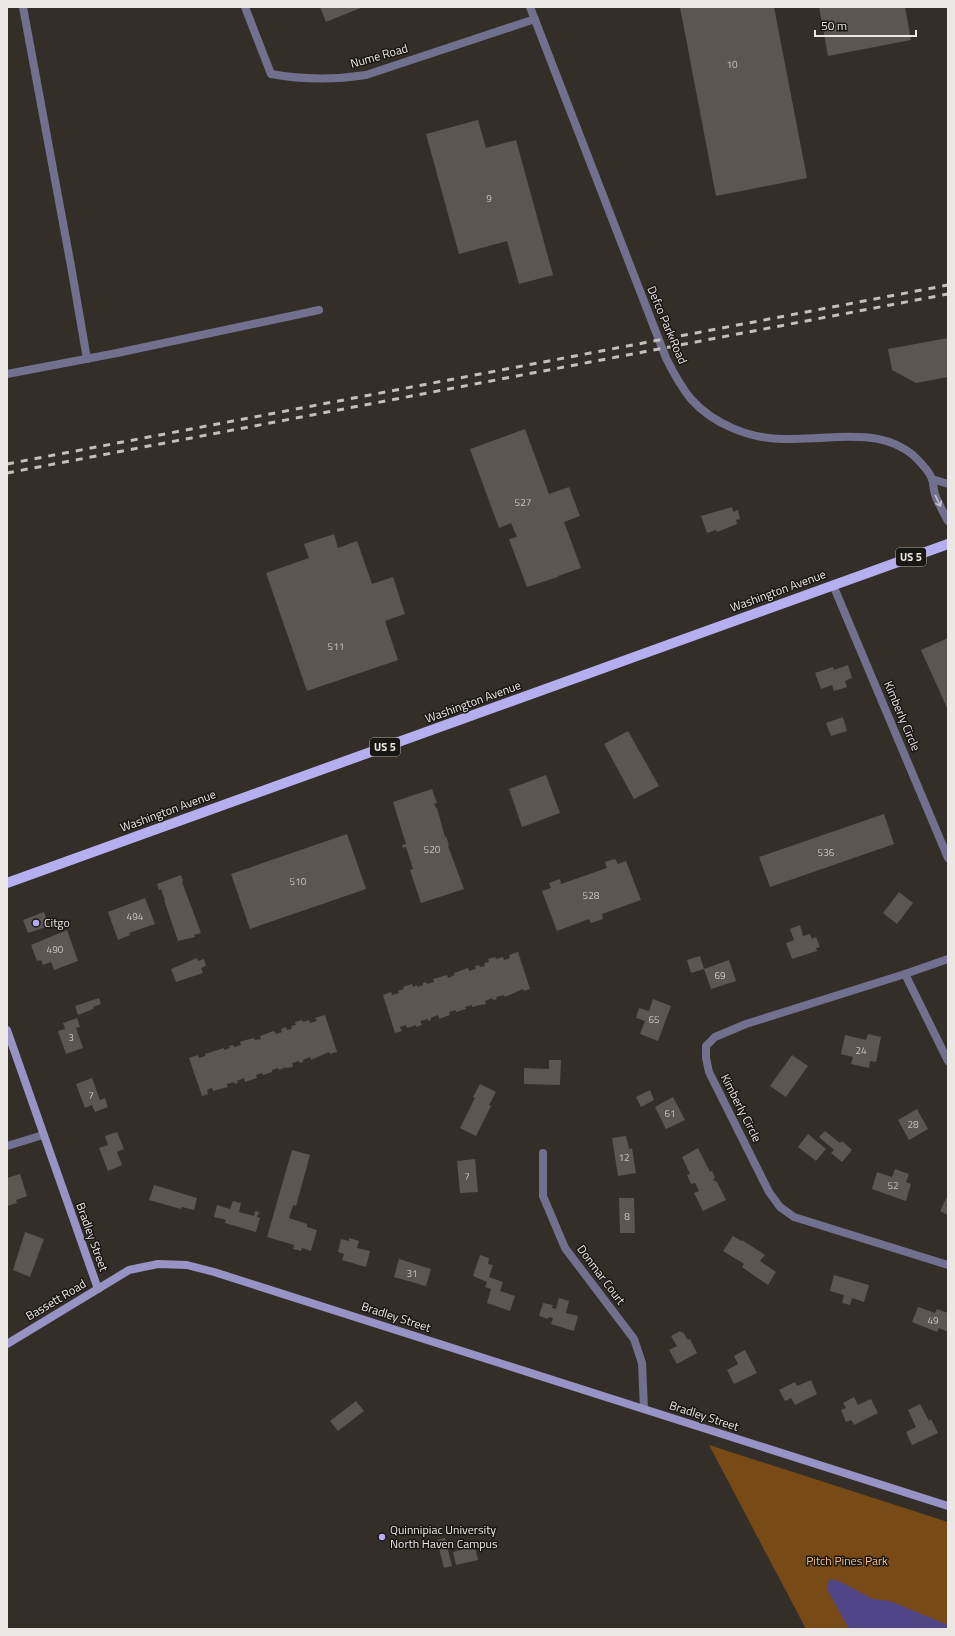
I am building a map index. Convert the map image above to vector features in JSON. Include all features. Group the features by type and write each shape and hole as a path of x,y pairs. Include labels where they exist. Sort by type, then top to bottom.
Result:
{"main road":[{"name":"Washington Avenue","path":"7,883 948,544"}],"street":[{"path":"23,7 87,359"},
{"name":"Nume Road","path":"245,7 272,74 315,79 340,79 366,75 535,19"},
{"name":"Defco Park Road","path":"530,7 666,358 677,379 692,399 709,416 730,427 757,436 782,439 864,436 884,439 900,446 922,464 932,479 933,490 936,498 948,521"},
{"path":"7,374 87,359 319,310"},
{"path":"932,479 948,484"},
{"name":"Kimberly Circle","path":"833,585 948,858"},
{"name":"Kimberly Circle","path":"948,959 746,1024 714,1037 706,1046 706,1058 709,1072 769,1192 780,1207 794,1217 948,1265"},
{"path":"905,974 948,1061"},
{"name":"Bradley Street","path":"7,1030 98,1289 129,1270 158,1264 187,1265 214,1272 948,1506"},
{"path":"7,1146 43,1135"},
{"name":"Donmar Court","path":"544,1153 543,1196 565,1248 634,1339 642,1363 644,1409"},
{"name":"Bassett Road","path":"7,1344 98,1289"}],"green space":[{"name":"Pitch Pines Park","path":"709,1445 948,1522 948,1629 806,1629"}],"shaded area":[{"path":"831,1579 839,1581 873,1599 890,1601 948,1625 948,1629 849,1629 828,1591 827,1583"}],"building":[{"path":"320,7 363,7 326,22"},
{"path":"680,7 774,7 807,178 716,196"},
{"path":"819,7 905,7 911,40 828,56"},
{"path":"478,120 486,148 516,140 553,275 519,284 507,241 459,254 426,134"},
{"path":"948,338 948,377 916,383 892,370 888,349"},
{"path":"525,429 549,494 569,487 580,516 564,522 581,568 527,587 509,539 517,537 511,523 499,528 470,449"},
{"path":"732,507 733,512 738,510 740,519 736,520 737,524 717,532 716,530 707,533 701,516"},
{"path":"334,534 338,548 357,541 372,584 393,577 405,614 385,621 398,660 307,691 266,573 309,558 304,544"},
{"path":"948,638 948,710 921,650"},
{"path":"848,665 852,678 845,681 847,687 834,691 832,685 821,689 815,673 833,667 834,670"},
{"path":"843,717 847,731 831,736 826,723"},
{"path":"628,731 659,786 634,799 604,744"},
{"path":"546,775 560,813 522,827 509,789"},
{"path":"432,789 437,803 434,804 437,808 445,837 446,836 449,845 448,846 464,889 421,903 410,870 413,869 406,847 403,848 402,845 406,844 393,802"},
{"path":"884,814 894,844 770,887 759,857"},
{"path":"347,834 366,889 250,929 231,874"},
{"path":"615,859 618,864 626,861 641,900 602,914 603,919 591,923 589,919 557,931 542,891 551,888 549,883 560,879 561,884 607,868 605,862"},
{"path":"181,875 182,882 201,933 194,935 195,937 178,941 161,889 159,890 157,884"},
{"path":"899,892 913,903 897,924 883,913"},
{"path":"145,898 155,924 129,933 130,935 118,940 108,912"},
{"name":"Citgo","path":"44,912 49,926 28,933 23,920"},
{"path":"800,925 803,936 810,934 812,939 816,937 820,947 816,948 817,951 792,959 786,943 794,940 790,929"},
{"path":"67,930 78,961 54,970 51,962 43,965 41,960 37,961 31,945"},
{"path":"518,952 530,989 524,991 523,989 505,997 504,995 496,997 497,999 493,1000 492,998 485,1001 486,1004 472,1007 472,1005 465,1007 466,1009 456,1012 456,1010 449,1012 450,1015 439,1019 438,1015 428,1021 428,1019 420,1021 422,1025 416,1027 416,1025 407,1028 406,1025 400,1027 402,1031 395,1033 383,995 391,992 392,995 399,993 398,991 404,989 403,987 412,984 413,987 417,985 418,987 426,982 427,984 434,982 433,979 447,975 448,978 455,975 454,973 468,968 469,971 476,969 475,966 485,966 484,963 489,962 488,959 503,957 504,960 510,958 509,955"},
{"path":"700,956 704,969 691,973 687,960"},
{"path":"197,958 198,961 204,959 206,966 201,968 203,973 176,982 171,969"},
{"path":"729,960 736,981 711,989 704,969"},
{"path":"99,998 101,1004 78,1015 75,1006"},
{"path":"653,999 671,1006 658,1041 640,1034 645,1021 636,1018 639,1008 649,1011"},
{"path":"325,1015 337,1052 330,1054 329,1052 311,1060 310,1057 300,1063 299,1061 292,1063 293,1067 286,1067 279,1070 278,1068 263,1075 262,1073 256,1075 257,1078 245,1082 244,1078 237,1081 238,1083 235,1084 234,1082 227,1084 228,1087 213,1091 212,1088 207,1090 208,1094 202,1096 189,1058 198,1055 199,1058 205,1056 205,1054 224,1048 224,1050 230,1048 229,1046 233,1045 234,1047 241,1045 240,1042 246,1040 254,1038 255,1040 261,1039 260,1036 274,1031 276,1034 282,1032 281,1029 286,1027 287,1030 292,1029 291,1026 296,1025 295,1022 309,1020 310,1023 317,1021 315,1018"},
{"path":"77,1018 80,1027 76,1028 83,1048 66,1054 58,1031 65,1029 63,1023"},
{"path":"868,1034 881,1037 876,1062 870,1061 869,1068 851,1064 853,1057 841,1054 845,1035 866,1040"},
{"path":"792,1055 808,1066 786,1097 770,1086"},
{"path":"549,1060 561,1060 560,1085 524,1084 524,1068 549,1069"},
{"path":"92,1078 100,1100 105,1098 108,1107 95,1112 92,1105 85,1108 76,1084"},
{"path":"480,1084 496,1092 489,1105 491,1106 476,1136 460,1128 475,1098 473,1097"},
{"path":"650,1090 654,1100 641,1107 636,1097"},
{"path":"673,1097 685,1120 666,1129 655,1107"},
{"path":"917,1109 928,1129 909,1140 898,1120"},
{"path":"825,1131 840,1143 842,1141 852,1150 842,1162 831,1153 834,1150 819,1137"},
{"path":"117,1132 124,1149 117,1152 122,1165 108,1171 99,1148 108,1145 105,1136"},
{"path":"808,1134 826,1149 816,1161 798,1147"},
{"path":"626,1136 629,1149 632,1148 636,1173 618,1176 612,1138"},
{"path":"698,1148 710,1172 712,1171 715,1178 713,1180 717,1182 726,1200 703,1211 694,1193 699,1191 695,1183 691,1184 687,1175 690,1174 682,1157"},
{"path":"292,1150 310,1155 296,1206 293,1205 289,1218 307,1224 307,1227 317,1230 311,1251 302,1248 301,1251 293,1249 294,1245 267,1237"},
{"path":"475,1159 478,1192 460,1193 457,1161"},
{"path":"895,1169 909,1174 906,1182 911,1184 906,1201 872,1189 877,1172 892,1177"},
{"path":"20,1174 27,1196 16,1200 17,1203 7,1206 7,1178"},
{"path":"154,1185 197,1198 194,1210 182,1207 181,1209 149,1200"},
{"path":"948,1195 948,1215 940,1211"},
{"path":"619,1198 634,1198 635,1233 620,1233"},
{"path":"233,1201 241,1203 239,1212 254,1216 255,1211 259,1212 257,1217 260,1218 256,1232 225,1223 226,1220 214,1217 217,1205 230,1209"},
{"path":"25,1232 44,1239 30,1277 13,1270"},
{"path":"733,1236 765,1255 760,1261 776,1272 768,1285 742,1267 744,1264 723,1251"},
{"path":"349,1238 359,1241 357,1248 370,1251 366,1267 342,1260 344,1254 338,1252 341,1239 349,1241"},
{"path":"480,1255 489,1258 488,1264 493,1265 489,1277 503,1282 500,1291 515,1296 510,1311 487,1303 491,1289 485,1287 487,1282 473,1276"},
{"path":"399,1259 431,1269 426,1286 394,1277"},
{"path":"834,1275 869,1285 864,1302 852,1298 850,1305 842,1303 844,1295 830,1291"},
{"path":"559,1298 569,1301 566,1313 578,1316 574,1331 551,1324 553,1318 549,1317 548,1319 539,1316 543,1303 553,1305 552,1308 556,1309"},
{"path":"918,1307 935,1313 937,1309 948,1313 948,1332 939,1328 937,1332 912,1322"},
{"path":"680,1331 682,1333 683,1332 688,1340 690,1339 697,1353 677,1364 669,1350 677,1346 671,1336"},
{"path":"745,1350 757,1373 734,1384 727,1370 738,1364 734,1356"},
{"path":"811,1380 817,1394 795,1405 791,1398 785,1401 779,1390 795,1382 797,1386"},
{"path":"854,1397 858,1405 871,1399 878,1413 854,1425 851,1420 846,1422 841,1410 846,1408 843,1403"},
{"path":"356,1401 364,1411 338,1431 330,1421"},
{"path":"920,1404 929,1421 931,1419 938,1433 912,1445 906,1432 916,1427 908,1410"},
{"path":"445,1538 452,1566 444,1568 437,1540"},
{"path":"475,1546 478,1560 456,1565 453,1552"}],"railway":[{"path":"7,464 948,285"},
{"path":"7,473 948,294"}],"place":[{"name":"Citgo","path":"36,923"},
{"name":"Quinnipiac University North Haven Campus","path":"382,1537"}]}
